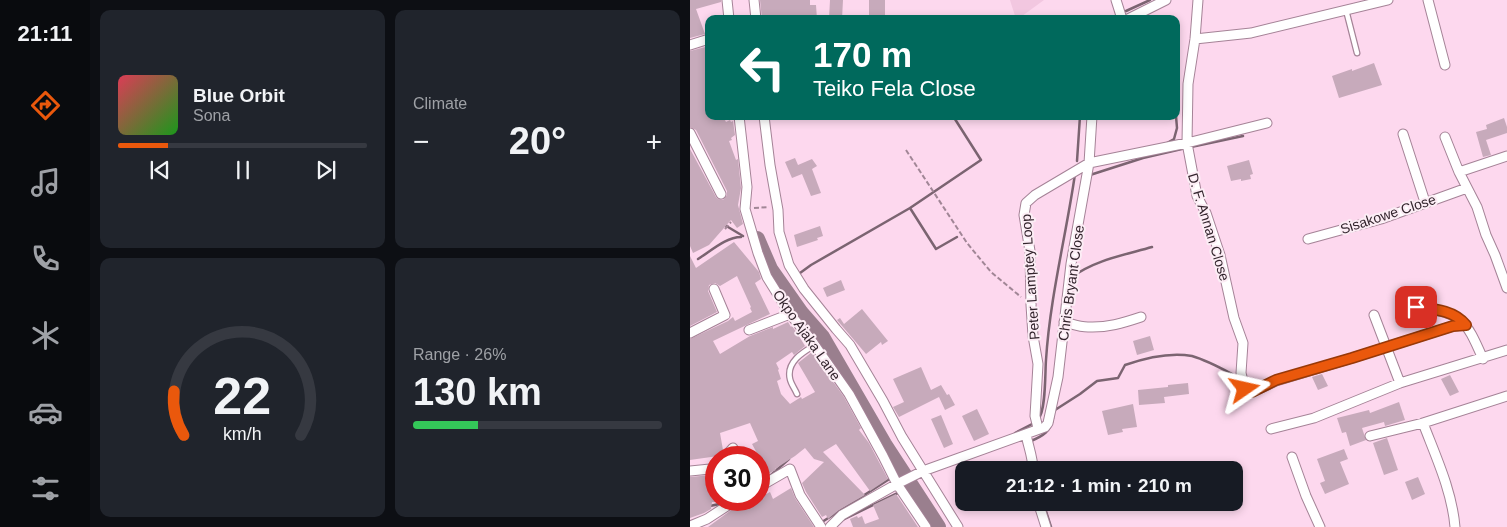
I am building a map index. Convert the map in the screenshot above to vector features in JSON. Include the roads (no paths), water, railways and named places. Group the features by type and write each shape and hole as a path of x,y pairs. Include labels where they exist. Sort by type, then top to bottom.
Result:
{"street":[{"path":"727,0 729,15"},
{"path":"754,0 756,15"},
{"path":"1116,0 1121,15"},
{"path":"1136,15 1166,0"},
{"name":"D. F. Annan Close","path":"1198,0 1195,39 1188,84 1186,142 1197,196 1206,213 1218,247 1234,318 1243,344 1242,373 1245,389 1248,392 1252,392 1276,380 1386,347"},
{"path":"1195,39 1251,33 1388,0"},
{"path":"1428,0 1445,65"},
{"path":"690,45 705,40"},
{"name":"Okpo Ajaka Lane","path":"739,120 747,187 745,209 767,277 790,314 815,345 849,394 897,484 926,527"},
{"path":"764,120 778,210 779,232 789,265 804,289 850,345 923,472 958,527"},
{"name":"Chris Bryant Close","path":"830,527 842,515 897,484 923,472 1045,427 1048,423 1058,376 1071,264 1090,163 1092,120"},
{"name":"Peter Lamptey Loop","path":"1038,428 1035,416 1038,364 1033,336 1030,251 1024,215 1026,204 1045,188 1090,163 1267,123"},
{"path":"690,133 721,194"},
{"path":"1403,134 1425,202"},
{"path":"1444,138 1458,172 1477,207 1507,288"},
{"path":"1458,172 1507,156"},
{"name":"Sisakowe Close","path":"1308,239 1380,218 1467,188"},
{"path":"690,333 725,315 714,289"},
{"path":"1416,307 1435,309 1461,319 1472,333 1483,359"},
{"path":"749,330 790,314"},
{"path":"1374,315 1400,383"},
{"path":"1064,322 1086,327 1104,327 1141,317"},
{"path":"1386,347 1453,326 1466,325"},
{"path":"1271,428 1314,418 1400,383 1483,359 1507,350"},
{"path":"1370,436 1423,423 1507,396"},
{"path":"1423,423 1448,492 1455,527"},
{"path":"1026,434 1032,461"},
{"path":"1292,457 1320,527"},
{"path":"770,481 790,469 800,495 821,527"},
{"path":"690,471 705,470"},
{"path":"690,526 719,511"},
{"path":"1041,511 1046,527"}],"lane":[{"path":"1346,10 1357,53"},
{"path":"797,394 790,379 790,369 796,359 815,345"}],"waterway":[{"path":"1126,11 1150,0"},
{"path":"910,208 981,160 956,120"},
{"path":"1077,161 1080,120"},
{"path":"1167,143 1174,139 1177,128 1176,120"},
{"path":"1191,147 1243,136"},
{"path":"1090,175 1143,158 1186,148"},
{"path":"1038,419 1041,415 1044,401 1051,313 1075,174"},
{"path":"800,273 910,208 936,249 957,237"},
{"path":"723,224 743,236"},
{"path":"698,259 724,242 741,237"},
{"path":"757,239 770,269 801,313 822,337 884,444 938,527"},
{"path":"1072,277 1100,262 1152,247"},
{"path":"1055,410 1097,381 1118,378 1125,365 1149,358 1166,355 1192,356 1232,374"},
{"path":"1031,441 1046,433 1053,418"},
{"path":"1015,433 1034,423"},
{"path":"893,458 893,469"},
{"path":"770,476 789,459"},
{"path":"822,522 891,478"},
{"path":"842,520 900,492"},
{"path":"1046,511 1051,527"}]}
